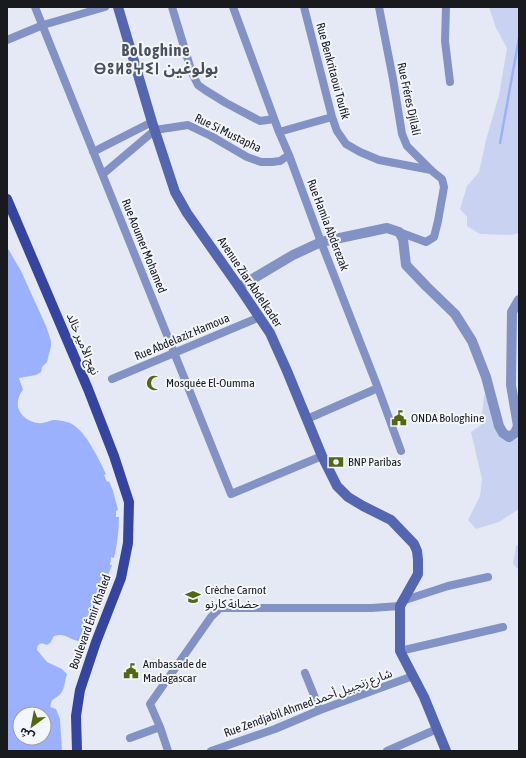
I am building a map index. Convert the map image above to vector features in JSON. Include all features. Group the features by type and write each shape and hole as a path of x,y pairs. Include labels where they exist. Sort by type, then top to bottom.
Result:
{"main road":[{"name":"Avenue Ziar Abdelkader","path":"118,7 153,126 175,192 186,213 260,317 287,371 322,456 337,486 362,506 391,520 414,544 417,551 418,574 401,604"},
{"name":"نهج الأمير خالد","path":"7,199 88,389 114,456 129,502"},
{"name":"Boulevard Émir Khaled","path":"78,751 76,716 80,690 120,578 128,543 129,502"},
{"path":"401,604 400,651 424,697 446,751"}],"street":[{"name":"Rue Aoumer Mohamed","path":"35,7 92,152 103,174 231,494 322,456"},
{"path":"7,40 43,25 105,7"},
{"path":"172,7 192,73 198,84 226,103 260,121 274,119"},
{"name":"Rue Hamia Abderezak","path":"233,7 274,119 401,451"},
{"name":"Rue Benkritaoui Toufik","path":"304,7 336,131 346,144 379,160 432,171"},
{"name":"Rue Fréres Djilali","path":"379,7 402,134 407,146 442,179 444,187 434,237 426,242 399,232"},
{"path":"446,7 445,41 450,82"},
{"path":"279,132 332,117"},
{"name":"Rue Si Mustapha","path":"153,126 188,125 211,136 247,157 261,162 280,161 289,156"},
{"path":"92,152 153,126"},
{"path":"103,174 153,126"},
{"path":"239,287 293,254 321,242 387,228 399,232 402,239 406,265 455,314 472,341 486,377 499,426 503,433 509,437 515,433 518,426 511,385 512,312 519,300"},
{"name":"Rue Abdelaziz Hamoua","path":"112,379 260,317"},
{"path":"307,419 378,388"},
{"path":"168,751 150,704 211,617 220,608 371,608 401,604 448,586 488,576"},
{"path":"400,651 503,627"},
{"path":"305,673 320,710"},
{"name":"Rue Zendjabil Ahmed شارع زنجبيل أحمد","path":"211,751 275,729 320,710 413,676"},
{"path":"130,738 160,727"},
{"path":"387,751 437,729"}],"shaded area":[{"path":"489,7 519,7 519,233 511,235 480,234 467,226 467,217 460,209 467,186 479,172 486,140 499,95 507,48 496,28"},
{"path":"487,389 492,420 496,428 511,441 519,438 519,509 499,522 476,529 468,520 480,496 482,479 471,432 481,425 484,396"},
{"path":"519,544 519,570 513,564 516,546"}],"water":[{"path":"7,247 21,271 46,326 51,341 47,362 42,367 41,372 36,375 19,378 23,390 18,400 19,410 25,418 31,421 44,423 53,420 62,421 74,425 80,431 93,449 106,474 104,475 107,482 109,481 113,491 118,510 116,511 116,517 119,517 114,558 111,557 110,565 112,565 97,604 94,604 91,611 93,612 79,641 58,635 54,636 47,645 40,644 37,648 47,662 62,669 67,674 63,690 52,700 50,706 12,706 12,746 52,746 52,708 56,709 60,719 62,751 7,751"}],"waterway":[{"path":"500,143 519,38"}],"place":[{"name":"Mosquée El-Oumma","path":"154,383"},
{"name":"ONDA Bologhine","path":"399,418"},
{"name":"BNP Paribas","path":"336,462"},
{"name":"Crèche Carnot حضانة كارنو","path":"193,597"},
{"name":"Ambassade de Madagascar","path":"131,671"}],"district":[{"name":"Bologhine ⴱⵓⵍⵓⵖⵉⵏ بولوغين","path":"156,59"}]}
